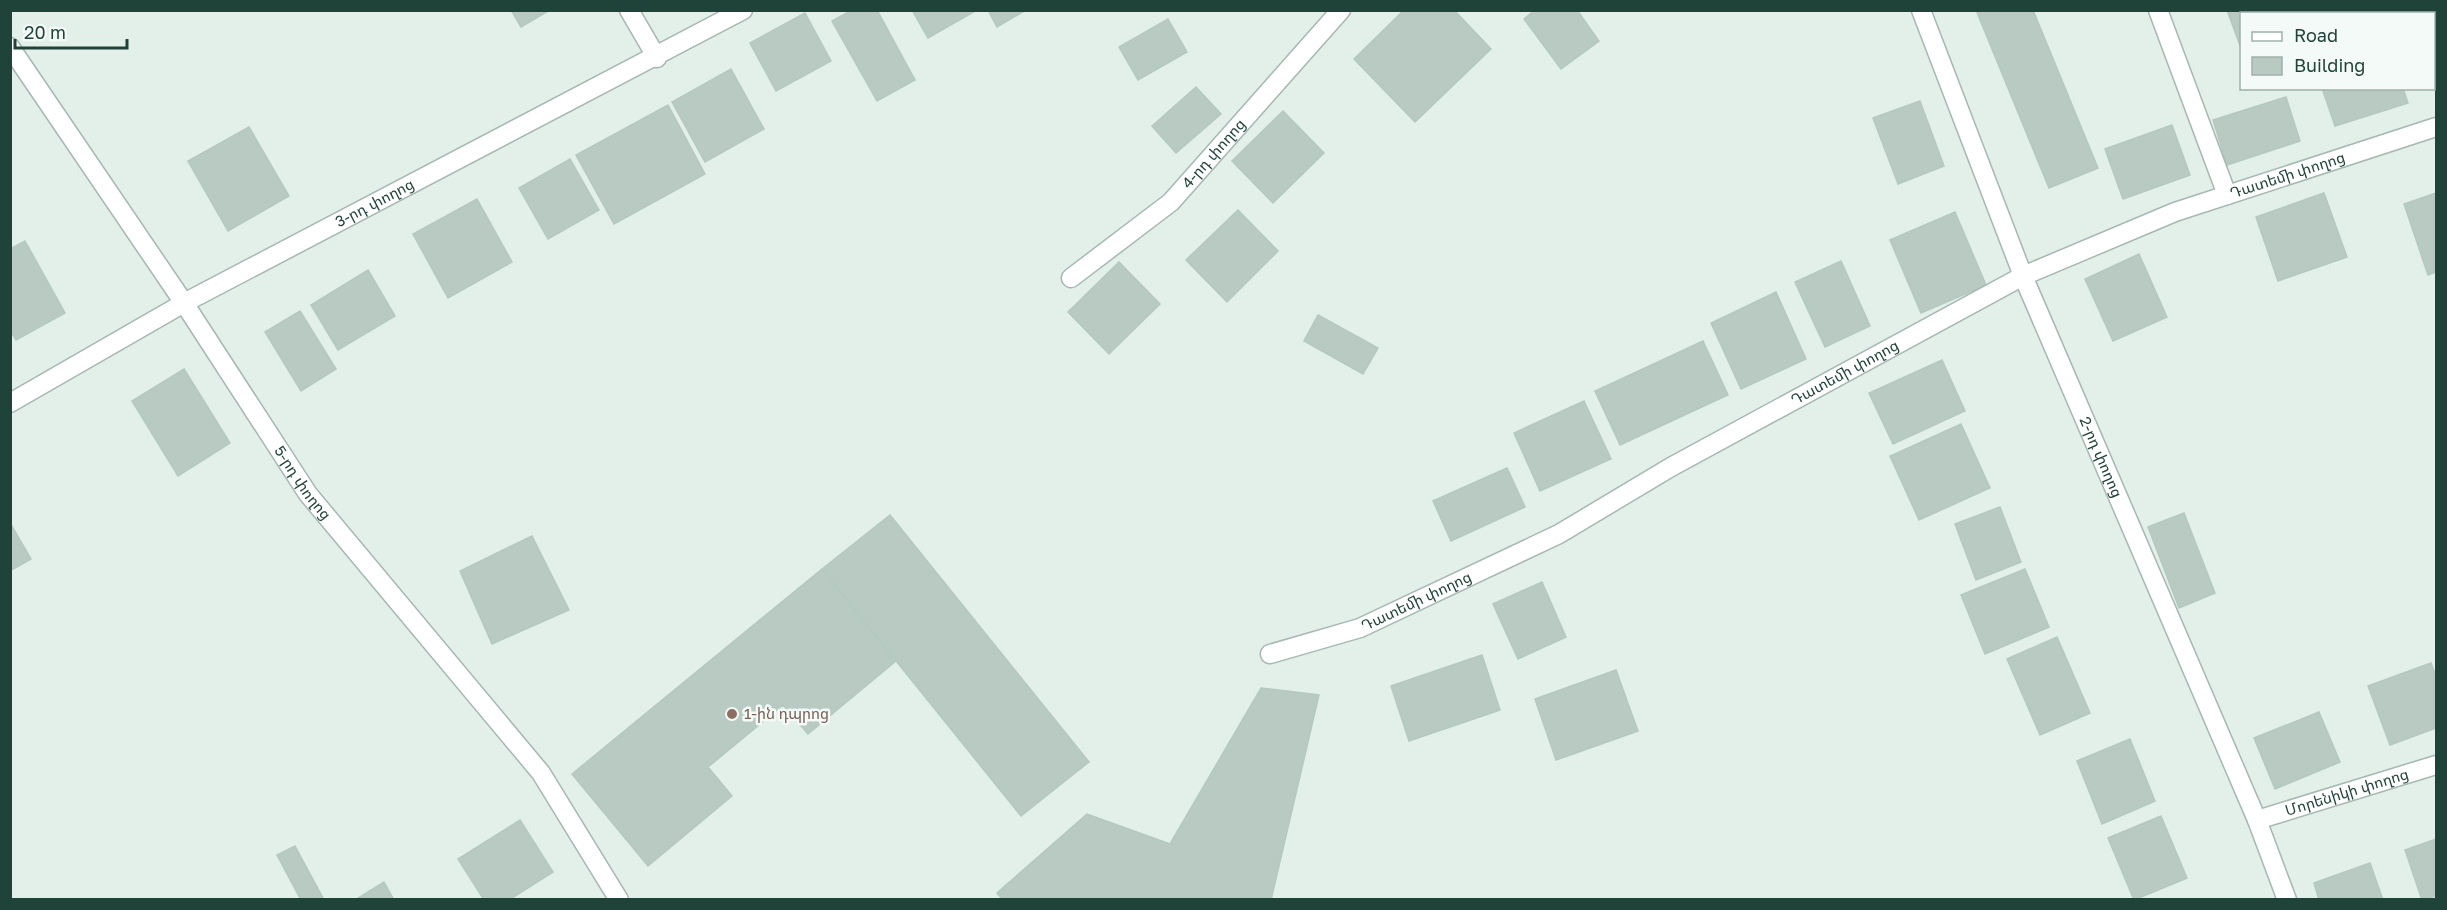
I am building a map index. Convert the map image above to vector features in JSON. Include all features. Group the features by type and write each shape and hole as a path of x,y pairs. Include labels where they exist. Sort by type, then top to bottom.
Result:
{"street":[{"path":"629,10 657,58"},
{"name":"3-րդ փողոց","path":"10,403 184,303 657,58 743,10"},
{"name":"4-րդ փողոց","path":"1071,278 1171,202 1341,10"},
{"name":"2-րդ փողոց","path":"1921,10 2023,276 2257,820 2287,900"},
{"path":"2158,10 2227,195"},
{"name":"5-րդ փողոց","path":"10,47 184,303 308,494 541,773 619,900"},
{"name":"Դատեմի փողոց","path":"1270,654 1360,628 1559,534 1671,467 2023,276 2175,212 2436,127"},
{"name":"Մորենիկի փողոց","path":"2257,820 2436,765"}],"building":[{"path":"511,10 550,10 521,27"},
{"path":"852,10 877,10 915,80 877,101 832,21"},
{"path":"912,10 977,10 928,38"},
{"path":"988,10 1026,10 997,27"},
{"path":"1404,10 1454,10 1491,49 1415,122 1354,59"},
{"path":"1535,10 1577,10 1599,41 1561,69 1524,19"},
{"path":"1976,10 2033,10 2098,168 2049,188"},
{"path":"2227,10 2285,10 2286,12 2240,12 2240,46"},
{"path":"805,13 831,61 776,91 750,43"},
{"path":"1168,19 1187,52 1138,80 1119,47"},
{"path":"2436,29 2435,88 2435,30"},
{"path":"731,69 764,129 705,162 672,102"},
{"path":"1196,87 1221,114 1176,153 1152,126"},
{"path":"2323,90 2404,90 2408,103 2335,126"},
{"path":"2286,97 2300,141 2227,165 2213,120"},
{"path":"1920,101 1944,166 1898,184 1873,118"},
{"path":"668,105 705,174 614,224 576,155"},
{"path":"1283,111 1324,153 1273,203 1232,161"},
{"path":"2172,125 2190,175 2123,199 2105,149"},
{"path":"249,127 289,196 228,231 188,161"},
{"path":"570,159 599,210 548,239 519,188"},
{"path":"2324,193 2347,257 2278,281 2256,217"},
{"path":"2436,193 2436,272 2428,275 2404,204"},
{"path":"477,199 512,262 448,298 413,234"},
{"path":"1238,210 1278,251 1227,302 1186,260"},
{"path":"1955,212 1986,285 1921,313 1890,240"},
{"path":"25,241 65,313 16,340 10,330 10,249"},
{"path":"2139,254 2167,317 2113,341 2085,279"},
{"path":"1841,261 1870,326 1825,347 1795,282"},
{"path":"1119,262 1160,304 1109,354 1068,312"},
{"path":"368,270 395,316 338,350 311,305"},
{"path":"1776,292 1806,359 1741,389 1711,323"},
{"path":"300,311 336,369 301,391 265,332"},
{"path":"1318,315 1378,348 1363,374 1304,341"},
{"path":"1703,341 1728,395 1620,445 1595,391"},
{"path":"1942,360 1965,411 1893,444 1869,393"},
{"path":"184,369 230,443 178,476 132,401"},
{"path":"1584,401 1611,459 1540,491 1514,433"},
{"path":"1961,424 1990,488 1919,520 1890,456"},
{"path":"1507,468 1525,507 1451,541 1433,501"},
{"path":"2000,507 2021,562 1976,580 1955,524"},
{"path":"2184,513 2215,593 2179,608 2148,527"},
{"path":"890,515 1089,762 1021,816 822,569"},
{"path":"10,523 31,559 10,571"},
{"path":"532,536 569,610 492,644 460,571"},
{"path":"822,569 896,661 808,734 783,705 708,767 732,796 648,866 572,774"},
{"path":"2025,569 2049,627 1985,654 1961,595"},
{"path":"1542,582 1566,637 1518,659 1493,604"},
{"path":"2057,637 2090,713 2040,735 2007,659"},
{"path":"1482,655 1500,710 1409,741 1391,686"},
{"path":"2431,663 2436,677 2436,728 2390,745 2368,686"},
{"path":"1616,670 1638,731 1556,760 1535,699"},
{"path":"1261,688 1319,695 1271,900 1003,900 997,893 1087,814 1170,844"},
{"path":"2319,712 2340,762 2275,789 2254,738"},
{"path":"2130,739 2155,801 2102,824 2077,761"},
{"path":"2161,816 2187,878 2134,900 2108,838"},
{"path":"520,820 553,872 509,900 484,900 458,859"},
{"path":"2436,839 2436,896 2422,900 2405,850"},
{"path":"295,846 324,900 301,900 277,855"},
{"path":"2370,863 2383,900 2319,900 2314,883"},
{"path":"384,882 394,900 355,900"}],"place":[{"name":"1-ին դպրոց","path":"732,714"}]}
